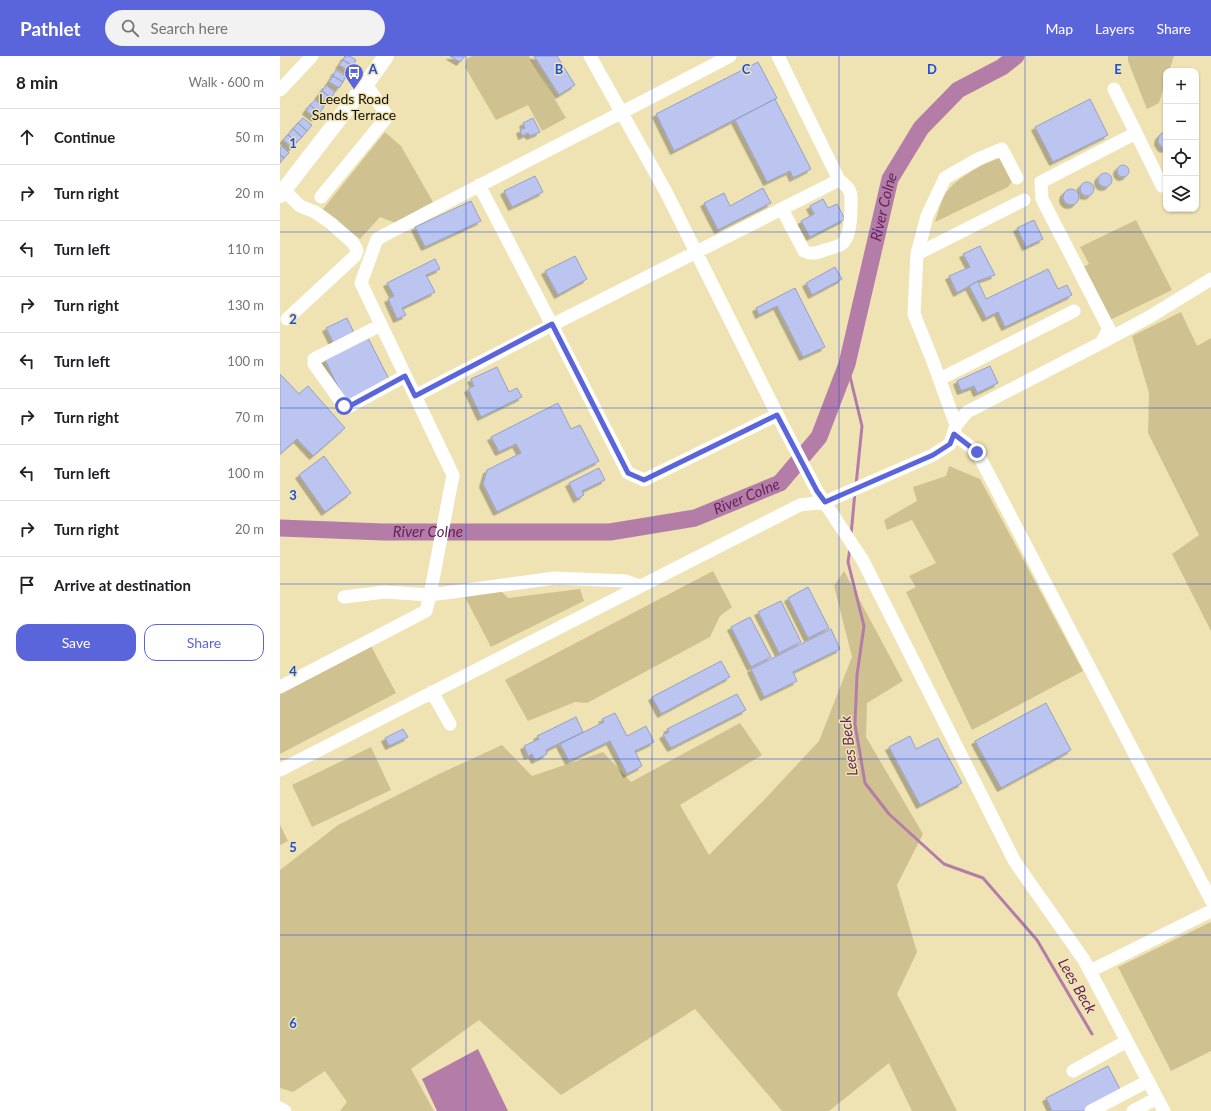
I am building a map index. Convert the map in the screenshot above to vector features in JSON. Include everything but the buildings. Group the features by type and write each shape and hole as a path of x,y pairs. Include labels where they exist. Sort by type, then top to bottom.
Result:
{"main road":[{"path":"282,193 386,56"}],"lane":[{"path":"280,90 312,56"},
{"path":"590,56 666,192 777,415 821,497 862,559 1015,862 1084,960 1164,1111"},
{"path":"280,687 426,612 430,595 453,475 361,283 377,239 730,56"},
{"path":"778,56 839,180 851,192 849,228 846,238 840,246 815,254 809,254 804,251 782,209"},
{"path":"322,198 386,118 386,114 366,84"},
{"path":"1114,89 1162,186"},
{"path":"1101,343 1109,329 1042,199 1041,182 1136,133"},
{"path":"1017,178 1002,149 978,159 945,178 927,216 918,254 914,314 940,380 955,429 977,452 1211,900"},
{"path":"415,396 552,324 839,180"},
{"path":"479,185 628,473 644,480 777,415"},
{"path":"282,193 300,206 316,212 332,224 353,244 357,250 355,256 288,319"},
{"path":"918,254 1024,200"},
{"path":"280,770 800,505 933,455 950,444 955,429 967,412 1151,316 1211,279"},
{"path":"940,380 1074,311"},
{"path":"381,325 314,359 314,364 346,407 405,376"},
{"path":"344,597 385,592 430,595 555,578 626,581 640,586"},
{"path":"432,692 450,724"},
{"path":"1090,971 1211,911"},
{"path":"1073,1071 1127,1041"},
{"path":"1091,1111 1148,1081"},
{"path":"1133,1111 1157,1098"},
{"path":"280,1108 285,1111"}],"shaded area":[{"path":"472,56 529,56 566,118 542,131 528,105 496,120 465,67 467,59"},
{"path":"1128,56 1174,56 1170,68 1163,68 1163,90 1159,103 1147,109 1128,61"},
{"path":"385,132 401,146 433,202 395,223 380,217 360,239 323,209"},
{"path":"1000,158 1013,180 1008,187 935,222 944,196 954,184 977,168"},
{"path":"1136,220 1172,290 1110,320 1083,267 1089,264 1080,247"},
{"path":"1181,312 1197,346 1211,338 1211,631 1172,554 1199,535 1148,433 1149,393 1132,336"},
{"path":"949,466 980,479 1083,671 972,730 906,592 916,587 909,576 936,563 912,520 887,530 884,520 917,501 913,487 946,476"},
{"path":"713,571 732,607 720,616 710,637 587,703 575,702 528,721 505,680"},
{"path":"844,571 903,681 867,703 866,737 923,834 897,885 917,952 897,994 957,1111 912,1111 889,1063 829,1111 782,1111 695,1009 561,1095 479,1020 411,1069 434,1111 340,1111 347,1102 325,1071 293,1092 280,1088 280,870 338,825 439,774 502,745 532,776 603,752 631,782 740,723 762,755 680,805 709,855 765,799 819,741 852,657 834,586"},
{"path":"580,589 584,601 491,647 465,597 501,591 508,598"},
{"path":"371,646 396,693 280,754 280,694"},
{"path":"371,747 391,790 312,827 292,785"},
{"path":"280,825 288,841 280,845"},
{"path":"1211,922 1211,1051 1171,1071 1118,967"},
{"path":"478,1049 508,1111 437,1111 422,1079"}],"waterway":[{"name":"River Colne","path":"280,528 383,532 610,532 695,518 780,483 819,437 847,364 890,179 921,128 958,90 1002,67 1016,56"},
{"name":"Lees Beck","path":"847,364 862,426 856,485"},
{"name":"Lees Beck","path":"851,535 855,492"},
{"name":"Lees Beck","path":"850,548 848,562 864,626 857,675 855,724 865,783 889,814 944,864 983,878 1037,940 1092,1034"}],"place":[{"name":"Leeds Road Sands Terrace","path":"354,90"}],"route":[{"path":"344,406 348,407 405,376 415,396 552,324 628,473 644,480 777,415 817,491 825,502 933,455 950,444 954,434 977,452"}]}
